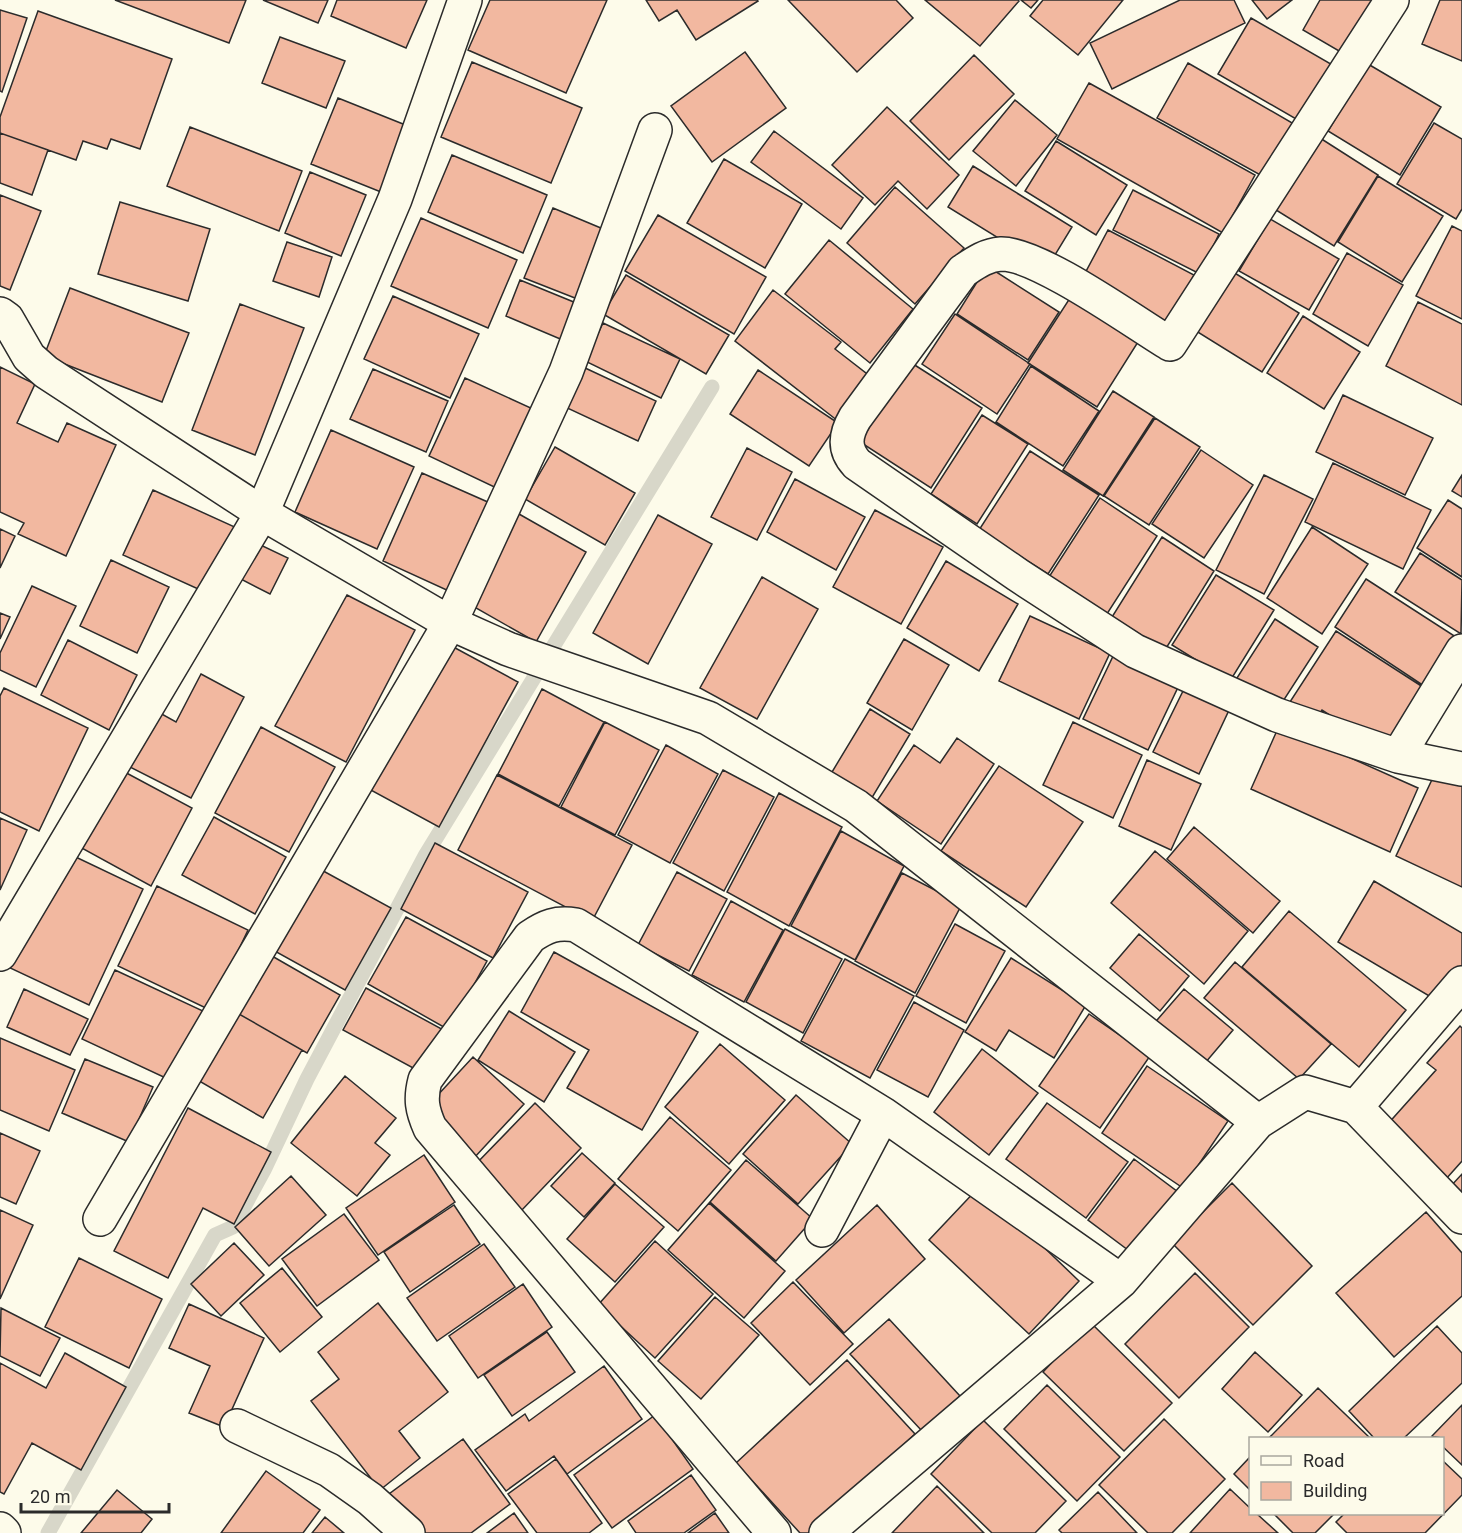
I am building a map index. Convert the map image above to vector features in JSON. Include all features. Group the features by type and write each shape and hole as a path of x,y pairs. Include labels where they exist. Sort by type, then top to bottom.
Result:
{"street":[{"path":"0,954 262,513 395,199 465,0"},
{"path":"1392,0 1170,344 1059,276 1020,257 1001,254 981,259 963,271 855,418 846,443 849,455 857,464 1018,575 1136,651 1277,715 1398,756 1462,769"},
{"path":"100,1219 450,623 566,372 655,130"},
{"path":"0,314 8,319 29,357 46,372 262,513 450,623 508,649 708,718 856,806 1258,1122"},
{"path":"1398,756 1462,651"},
{"path":"774,1533 430,1128 423,1113 421,1098 426,1080 530,938 545,927 560,922 576,925 883,1114 1121,1281"},
{"path":"1356,1107 1462,983"},
{"path":"826,1533 1121,1281 1258,1122 1305,1092 1356,1107 1462,1217"},
{"path":"822,1230 883,1114"},
{"path":"237,1426 329,1470 370,1499 408,1533"},
{"path":"0,1528 4,1533"}],"building":[{"path":"115,0 246,0 229,43"},
{"path":"263,0 328,0 318,23"},
{"path":"337,0 427,0 406,48 331,16"},
{"path":"490,0 607,0 566,93 468,50"},
{"path":"646,0 758,1 696,40 677,10 659,21"},
{"path":"788,0 896,0 913,18 857,72"},
{"path":"925,0 1018,0 1019,1 980,46"},
{"path":"1021,0 1038,0 1031,8"},
{"path":"1043,0 1123,0 1078,55 1030,16"},
{"path":"1180,0 1234,0 1245,23 1112,89 1090,43"},
{"path":"1252,0 1292,0 1267,19"},
{"path":"1320,0 1385,0 1351,58 1303,30"},
{"path":"1440,0 1462,0 1462,61 1422,44"},
{"path":"0,10 27,18 2,92 0,91"},
{"path":"38,11 172,59 140,149 111,139 107,149 83,141 76,160 0,133 0,117"},
{"path":"1251,18 1336,67 1303,123 1218,74"},
{"path":"280,37 345,61 326,108 262,83"},
{"path":"745,52 786,108 712,162 671,106"},
{"path":"974,55 1014,94 949,160 910,121"},
{"path":"472,62 582,108 551,183 441,137"},
{"path":"1188,63 1294,124 1264,177 1157,118"},
{"path":"1368,64 1441,107 1400,175 1328,131"},
{"path":"1089,83 1255,175 1223,233 1057,139"},
{"path":"338,98 408,126 381,192 311,164"},
{"path":"1015,100 1057,135 1016,186 973,151"},
{"path":"887,107 959,175 927,209 898,181 875,205 832,165"},
{"path":"1434,123 1462,139 1462,209 1456,219 1397,184"},
{"path":"190,127 302,171 279,231 167,186"},
{"path":"774,131 863,198 841,229 751,162"},
{"path":"0,133 48,150 32,195 0,183"},
{"path":"1320,138 1378,175 1334,246 1276,210"},
{"path":"1056,141 1127,185 1096,235 1025,191"},
{"path":"452,155 547,195 523,253 428,212"},
{"path":"724,159 802,204 765,268 687,223"},
{"path":"973,166 1072,227 1047,268 948,207"},
{"path":"310,172 366,195 341,256 285,233"},
{"path":"1378,176 1443,216 1402,282 1338,242"},
{"path":"895,187 964,248 915,304 847,243"},
{"path":"1133,190 1219,234 1200,274 1113,230"},
{"path":"0,195 41,211 10,290 0,286"},
{"path":"120,202 210,229 188,301 98,274"},
{"path":"553,208 608,231 580,300 524,278"},
{"path":"658,215 766,277 734,334 625,271"},
{"path":"421,218 517,260 488,328 391,286"},
{"path":"1270,219 1339,259 1309,310 1239,271"},
{"path":"1452,226 1462,231 1462,319 1416,296"},
{"path":"1108,230 1194,275 1169,323 1083,277"},
{"path":"829,240 913,309 870,363 785,294"},
{"path":"287,242 332,257 319,297 273,281"},
{"path":"1347,253 1403,285 1368,346 1313,314"},
{"path":"987,266 1059,312 1028,360 957,314"},
{"path":"1225,267 1299,313 1262,372 1188,326"},
{"path":"626,275 729,335 706,374 603,314"},
{"path":"520,280 581,305 565,341 506,316"},
{"path":"70,288 189,333 162,402 44,356"},
{"path":"773,290 841,342 835,349 871,377 838,421 735,341"},
{"path":"393,296 479,334 450,398 364,359"},
{"path":"1070,298 1138,342 1097,407 1028,363"},
{"path":"1418,302 1462,324 1462,405 1386,366"},
{"path":"240,304 304,328 255,455 192,430"},
{"path":"955,314 1030,364 997,414 922,364"},
{"path":"1303,316 1360,352 1324,409 1267,373"},
{"path":"603,323 680,359 661,398 585,361"},
{"path":"910,362 982,408 931,488 860,442"},
{"path":"1031,366 1099,411 1063,466 996,422"},
{"path":"0,367 35,384 17,423 58,442 67,423 116,445 66,556 18,534 24,523 0,512"},
{"path":"583,367 656,401 638,441 565,407"},
{"path":"373,369 448,401 426,452 350,419"},
{"path":"758,370 838,423 809,466 730,414"},
{"path":"465,378 544,414 507,493 429,456"},
{"path":"1113,391 1154,417 1103,496 1063,470"},
{"path":"1343,395 1433,438 1405,495 1316,452"},
{"path":"982,415 1028,444 977,524 931,494"},
{"path":"1155,418 1200,447 1149,525 1104,496"},
{"path":"331,430 414,467 377,549 295,512"},
{"path":"555,447 635,493 605,545 525,499"},
{"path":"747,448 792,472 757,540 711,517"},
{"path":"1201,450 1253,485 1204,558 1152,524"},
{"path":"1030,451 1099,495 1048,574 979,530"},
{"path":"1333,463 1431,510 1403,569 1305,522"},
{"path":"422,473 490,503 451,592 383,561"},
{"path":"1264,475 1313,499 1264,594 1216,570"},
{"path":"1462,475 1462,497 1452,491"},
{"path":"795,479 865,517 836,570 767,532"},
{"path":"153,490 237,528 207,593 123,555"},
{"path":"1100,498 1157,536 1105,617 1047,580"},
{"path":"1448,500 1462,509 1462,577 1417,548"},
{"path":"875,510 943,547 901,624 833,587"},
{"path":"519,514 586,552 536,642 469,604"},
{"path":"658,515 712,544 648,664 593,633"},
{"path":"1312,527 1368,564 1322,634 1267,598"},
{"path":"0,529 15,536 0,568"},
{"path":"1162,537 1214,571 1165,650 1112,617"},
{"path":"250,540 288,558 270,594 233,575"},
{"path":"1420,553 1462,580 1461,634 1395,592"},
{"path":"111,560 169,587 137,653 80,626"},
{"path":"946,561 1018,604 979,671 907,628"},
{"path":"1216,575 1274,610 1230,681 1172,645"},
{"path":"762,577 818,609 757,719 700,688"},
{"path":"1366,579 1459,639 1427,688 1335,627"},
{"path":"32,586 76,606 36,687 0,670 0,653"},
{"path":"347,595 415,630 346,762 275,726"},
{"path":"0,613 10,617 0,639"},
{"path":"1030,616 1110,653 1079,719 999,681"},
{"path":"1275,619 1318,647 1278,709 1235,681"},
{"path":"1336,631 1426,689 1386,751 1322,710 1312,725 1286,708"},
{"path":"904,639 949,665 912,730 867,703"},
{"path":"68,640 137,675 109,730 41,695"},
{"path":"446,643 518,682 439,827 367,788"},
{"path":"1116,650 1181,681 1148,750 1083,719"},
{"path":"201,674 244,697 191,798 122,763 151,708 176,722"},
{"path":"1185,687 1230,708 1199,774 1153,752"},
{"path":"4,688 88,728 39,831 0,812 0,696"},
{"path":"542,689 604,722 559,806 498,774"},
{"path":"870,709 910,734 870,801 829,777"},
{"path":"605,722 659,750 615,835 561,807"},
{"path":"1073,722 1142,755 1113,818 1043,785"},
{"path":"1279,726 1418,788 1390,852 1251,789"},
{"path":"261,727 335,767 289,852 215,813"},
{"path":"957,738 994,764 941,844 877,801 914,745 940,763"},
{"path":"666,745 718,774 670,863 618,835"},
{"path":"1147,760 1201,784 1171,850 1119,826"},
{"path":"999,766 1083,822 1026,907 941,851"},
{"path":"119,769 192,808 151,886 78,846"},
{"path":"1437,769 1462,780 1462,887 1396,856"},
{"path":"723,770 774,797 724,891 673,863"},
{"path":"497,775 632,845 592,921 458,850"},
{"path":"779,793 842,827 789,926 727,892"},
{"path":"214,817 286,857 255,914 182,875"},
{"path":"0,818 27,830 0,890"},
{"path":"1194,827 1280,901 1253,933 1167,859"},
{"path":"841,831 904,866 855,960 791,926"},
{"path":"435,843 528,892 493,958 401,909"},
{"path":"61,850 143,889 89,1005 8,967"},
{"path":"1155,851 1248,931 1204,984 1111,903"},
{"path":"316,867 391,908 345,990 271,949"},
{"path":"677,872 727,899 689,971 638,945"},
{"path":"902,873 962,904 915,993 855,961"},
{"path":"1374,881 1462,933 1462,967 1441,1003 1338,942"},
{"path":"157,886 248,930 210,1010 118,966"},
{"path":"731,901 783,930 744,1002 692,975"},
{"path":"1289,911 1406,1010 1359,1067 1242,967"},
{"path":"406,917 487,961 449,1030 368,984"},
{"path":"955,924 1005,951 966,1023 916,996"},
{"path":"785,929 842,959 803,1033 746,1002"},
{"path":"1139,934 1189,976 1160,1011 1110,968"},
{"path":"265,952 340,995 307,1053 232,1010"},
{"path":"554,952 698,1032 642,1130 567,1088 589,1050 521,1012"},
{"path":"1011,958 1086,1005 1054,1058 1009,1030 996,1051 965,1032"},
{"path":"845,959 914,996 870,1078 801,1041"},
{"path":"1235,962 1331,1044 1299,1079 1204,998"},
{"path":"115,970 203,1011 170,1080 82,1039"},
{"path":"366,988 449,1033 426,1075 343,1030"},
{"path":"24,989 88,1019 70,1055 7,1027"},
{"path":"1184,989 1233,1030 1200,1069 1151,1027"},
{"path":"914,1002 964,1030 928,1097 877,1070"},
{"path":"232,1010 302,1050 263,1118 194,1078"},
{"path":"509,1011 575,1052 544,1102 478,1060"},
{"path":"1089,1014 1150,1056 1100,1128 1039,1086"},
{"path":"1460,1026 1462,1028 1462,1161 1446,1179 1386,1126 1436,1070 1427,1063"},
{"path":"0,1038 75,1070 49,1131 0,1110"},
{"path":"720,1044 785,1100 729,1164 665,1107"},
{"path":"982,1049 1038,1093 989,1155 934,1112"},
{"path":"473,1057 524,1104 474,1158 423,1111"},
{"path":"85,1059 153,1087 129,1142 62,1113"},
{"path":"1147,1066 1228,1121 1183,1188 1102,1133"},
{"path":"345,1076 396,1118 375,1143 390,1155 357,1196 291,1143"},
{"path":"796,1095 852,1144 798,1204 743,1154"},
{"path":"535,1103 581,1148 521,1211 474,1166"},
{"path":"1047,1103 1128,1162 1086,1218 1006,1159"},
{"path":"188,1108 271,1152 234,1224 203,1208 168,1278 114,1251"},
{"path":"670,1117 731,1170 678,1231 618,1179"},
{"path":"0,1133 40,1151 16,1204 0,1197"},
{"path":"582,1153 615,1183 584,1217 551,1186"},
{"path":"424,1155 455,1202 378,1255 346,1208"},
{"path":"1134,1159 1182,1195 1136,1256 1088,1220"},
{"path":"746,1160 813,1219 776,1261 710,1202"},
{"path":"1462,1174 1462,1198 1450,1187"},
{"path":"291,1176 326,1215 269,1266 235,1227"},
{"path":"1232,1183 1312,1266 1253,1325 1172,1243"},
{"path":"615,1184 664,1227 615,1282 567,1239"},
{"path":"980,1186 1079,1281 1029,1334 929,1240"},
{"path":"709,1203 785,1271 744,1318 668,1250"},
{"path":"454,1205 480,1244 410,1292 384,1252"},
{"path":"877,1205 925,1259 844,1333 796,1280"},
{"path":"0,1210 33,1225 0,1299"},
{"path":"1426,1212 1462,1253 1462,1296 1394,1357 1336,1293"},
{"path":"344,1214 379,1260 317,1306 282,1259"},
{"path":"655,1241 713,1294 655,1358 598,1305"},
{"path":"234,1243 264,1275 221,1316 191,1284"},
{"path":"484,1244 515,1287 437,1341 407,1298"},
{"path":"79,1258 162,1299 129,1368 45,1327"},
{"path":"282,1268 322,1317 280,1352 240,1303"},
{"path":"1195,1273 1249,1327 1179,1398 1125,1344"},
{"path":"793,1282 853,1344 810,1385 751,1323"},
{"path":"523,1284 552,1327 478,1378 449,1336"},
{"path":"715,1297 759,1335 701,1399 658,1361"},
{"path":"378,1303 448,1392 399,1431 420,1458 380,1490 311,1401 339,1379 318,1352"},
{"path":"189,1304 264,1338 224,1427 189,1413 210,1366 169,1348"},
{"path":"1,1308 60,1338 40,1376 0,1356"},
{"path":"889,1319 960,1396 922,1431 850,1354"},
{"path":"1090,1322 1172,1403 1124,1451 1043,1372"},
{"path":"1437,1326 1462,1353 1462,1383 1405,1437 1373,1437 1349,1411"},
{"path":"547,1332 575,1372 512,1416 484,1375"},
{"path":"1255,1352 1302,1395 1268,1432 1222,1389"},
{"path":"65,1353 126,1387 81,1470 32,1443 4,1494 0,1492 0,1363 46,1388"},
{"path":"847,1360 915,1434 809,1533 800,1533 736,1463"},
{"path":"604,1366 642,1419 567,1474 554,1456 506,1491 475,1450 525,1414 529,1421"},
{"path":"1047,1385 1120,1457 1077,1501 1004,1429"},
{"path":"1318,1388 1369,1437 1270,1437"},
{"path":"1462,1405 1462,1465 1444,1448 1444,1437 1432,1436"},
{"path":"655,1415 693,1469 612,1528 574,1475"},
{"path":"1164,1419 1225,1479 1172,1533 1148,1533 1099,1485"},
{"path":"983,1420 1066,1501 1035,1533 992,1533 931,1474"},
{"path":"463,1439 510,1504 471,1533 410,1533 385,1497"},
{"path":"1249,1458 1249,1489 1234,1474"},
{"path":"556,1459 602,1523 589,1533 537,1533 508,1494"},
{"path":"1444,1462 1462,1479 1462,1495 1444,1513"},
{"path":"266,1471 320,1510 303,1533 221,1533"},
{"path":"691,1475 716,1510 684,1533 636,1533 628,1521"},
{"path":"937,1486 984,1533 892,1533"},
{"path":"1230,1489 1249,1507 1249,1515 1258,1515 1278,1533 1190,1533"},
{"path":"117,1490 152,1519 141,1533 81,1533"},
{"path":"1098,1492 1137,1533 1062,1533 1059,1530"},
{"path":"514,1513 528,1533 487,1533"},
{"path":"715,1513 729,1533 688,1533"},
{"path":"1275,1515 1333,1515 1315,1533 1293,1533"},
{"path":"1343,1515 1443,1515 1425,1533 1347,1533 1336,1522"},
{"path":"325,1517 344,1533 312,1533"}],"waterway":[{"path":"48,1533 215,1235 233,1227 264,1170 307,1079 425,856 712,387"}]}
